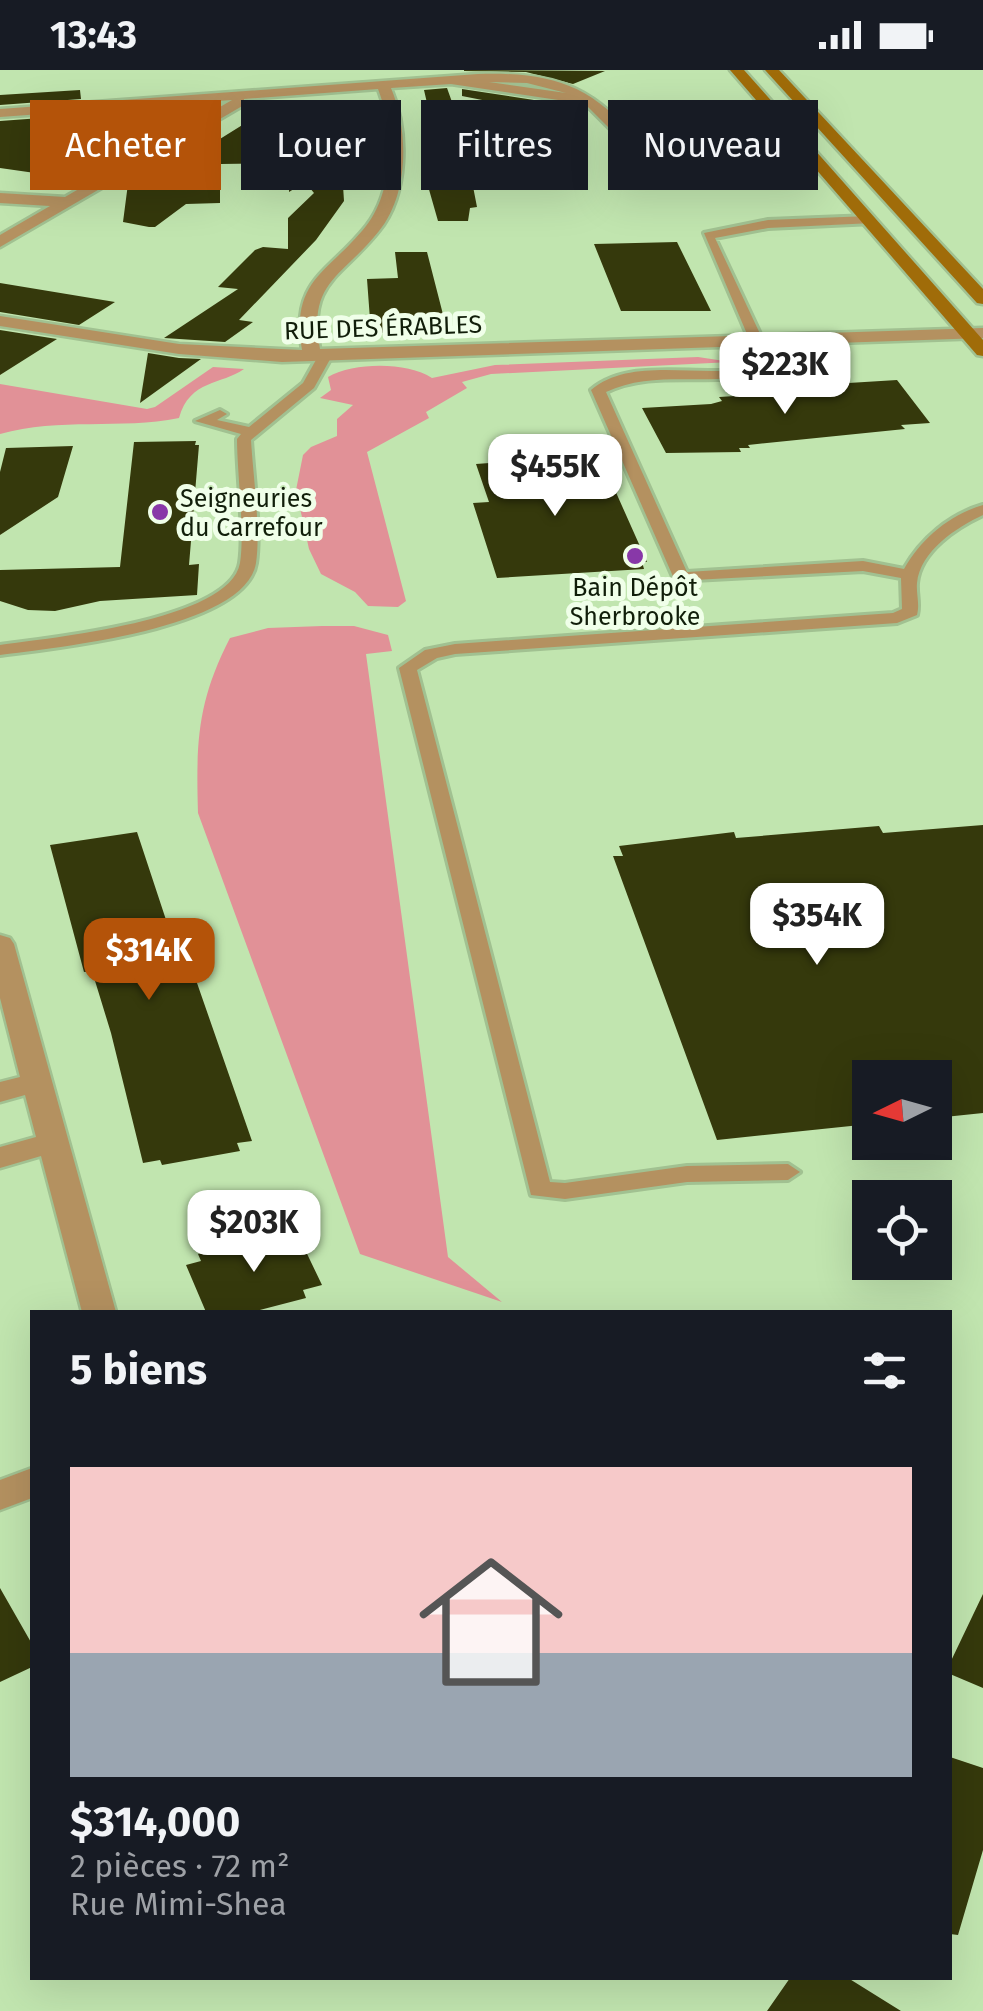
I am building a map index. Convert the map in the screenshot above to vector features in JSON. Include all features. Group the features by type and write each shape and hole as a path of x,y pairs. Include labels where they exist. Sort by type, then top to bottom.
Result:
{"main road":[{"path":"728,70 754,90"},
{"path":"738,70 869,220 974,329 983,351"},
{"path":"772,70 983,299"}],"street":[{"path":"0,113 487,78 574,88 608,118"},
{"path":"319,355 307,322 311,297 320,282 374,227 385,206 396,128 393,104 383,85"},
{"path":"0,242 248,96"},
{"path":"0,198 66,202"},
{"name":"RUE DES ÉRABLES","path":"0,321 211,353 319,355 762,338 800,340 974,329"},
{"name":"RUE DES ÉRABLES","path":"762,338 796,332 974,329"},
{"path":"0,944 99,1310"},
{"path":"0,1092 36,1082"},
{"path":"0,1158 53,1142"},
{"path":"0,1496 30,1483"}],"lane":[{"path":"762,338 708,236 768,224 869,220"},
{"path":"800,340 789,357 739,373 631,380 603,385 598,390 681,578 863,566 909,575"},
{"path":"0,650 133,630 215,601 241,582 248,566 242,446 250,432 309,385 319,355"},
{"path":"220,414 202,422 250,432"},
{"path":"788,1172 687,1174 564,1191 540,1189 408,668 431,654 455,649 897,618 911,611 909,575 933,542 966,514 983,510"},
{"path":"946,530 983,524"}],"shaded area":[{"path":"698,357 731,362 491,374 462,382 467,388 426,412 429,418 367,452 406,601 398,607 368,606 355,592 321,574 309,549 296,490 303,455 311,447 337,436 337,419 353,405 320,398 331,390 328,377 366,367 409,369 432,378 495,365"},
{"path":"213,367 244,369 191,396 179,418 45,426 0,434 0,384 147,409"},
{"path":"354,626 388,635 392,651 366,654 448,1257 502,1302 360,1254 198,813 201,723 211,682 230,638 268,628"}],"building":[{"path":"464,71 605,71 573,84 526,72"},
{"path":"447,88 451,100 426,100 424,90"},
{"path":"462,89 534,100 482,100 462,96"},
{"path":"80,90 81,99 0,105 0,95"},
{"path":"30,119 30,172 0,168 0,121"},
{"path":"241,126 241,164 221,164 221,138"},
{"path":"127,190 220,190 220,203 186,204 155,227 123,222"},
{"path":"312,190 343,190 344,201 316,240 239,320 253,322 225,342 164,338 238,289 218,287 255,250 288,249 288,218 314,193"},
{"path":"429,190 474,190 477,207 470,208 468,221 438,221"},
{"path":"677,242 711,311 621,311 594,244"},
{"path":"395,252 427,252 447,330 371,333 367,279 398,278"},
{"path":"0,283 115,302 79,325 0,312"},
{"path":"0,330 57,339 0,375"},
{"path":"148,353 179,358 201,359 140,403"},
{"path":"897,380 930,423 748,445 750,448 739,448 741,452 666,453 642,408 711,404 722,401 719,397 804,392 800,386"},
{"name":"Seigneuries du Carrefour","path":"196,441 195,445 199,445 189,565 199,564 197,595 100,601 55,611 28,610 0,601 0,570 120,567 134,442"},
{"path":"73,446 58,497 0,535 0,472 6,448"},
{"path":"594,458 599,470 606,470 647,562 642,562 644,569 497,578 473,503 489,502 476,464"},
{"path":"983,825 983,1113 952,1116 952,1060 852,1060 852,1126 717,1140 613,856 623,856 619,846 734,832 736,838 879,826 883,833"},
{"path":"137,832 172,938 181,937 252,1141 237,1143 240,1151 162,1165 160,1160 143,1163 111,1033 92,971 84,972 50,845"},
{"path":"279,1234 282,1239 298,1235 322,1285 303,1290 306,1298 260,1310 205,1310 186,1265 201,1261 198,1254"},
{"path":"0,1588 30,1640 30,1668 0,1682"},
{"path":"983,1594 983,1688 952,1675 952,1659"},
{"path":"952,1758 983,1768 983,1850 958,1935 952,1934"},
{"path":"789,1980 851,1980 901,2011 767,2011"}],"place":[{"name":"Seigneuries du Carrefour","path":"160,512"},
{"name":"Bain Dépôt Sherbrooke","path":"635,556"}]}
